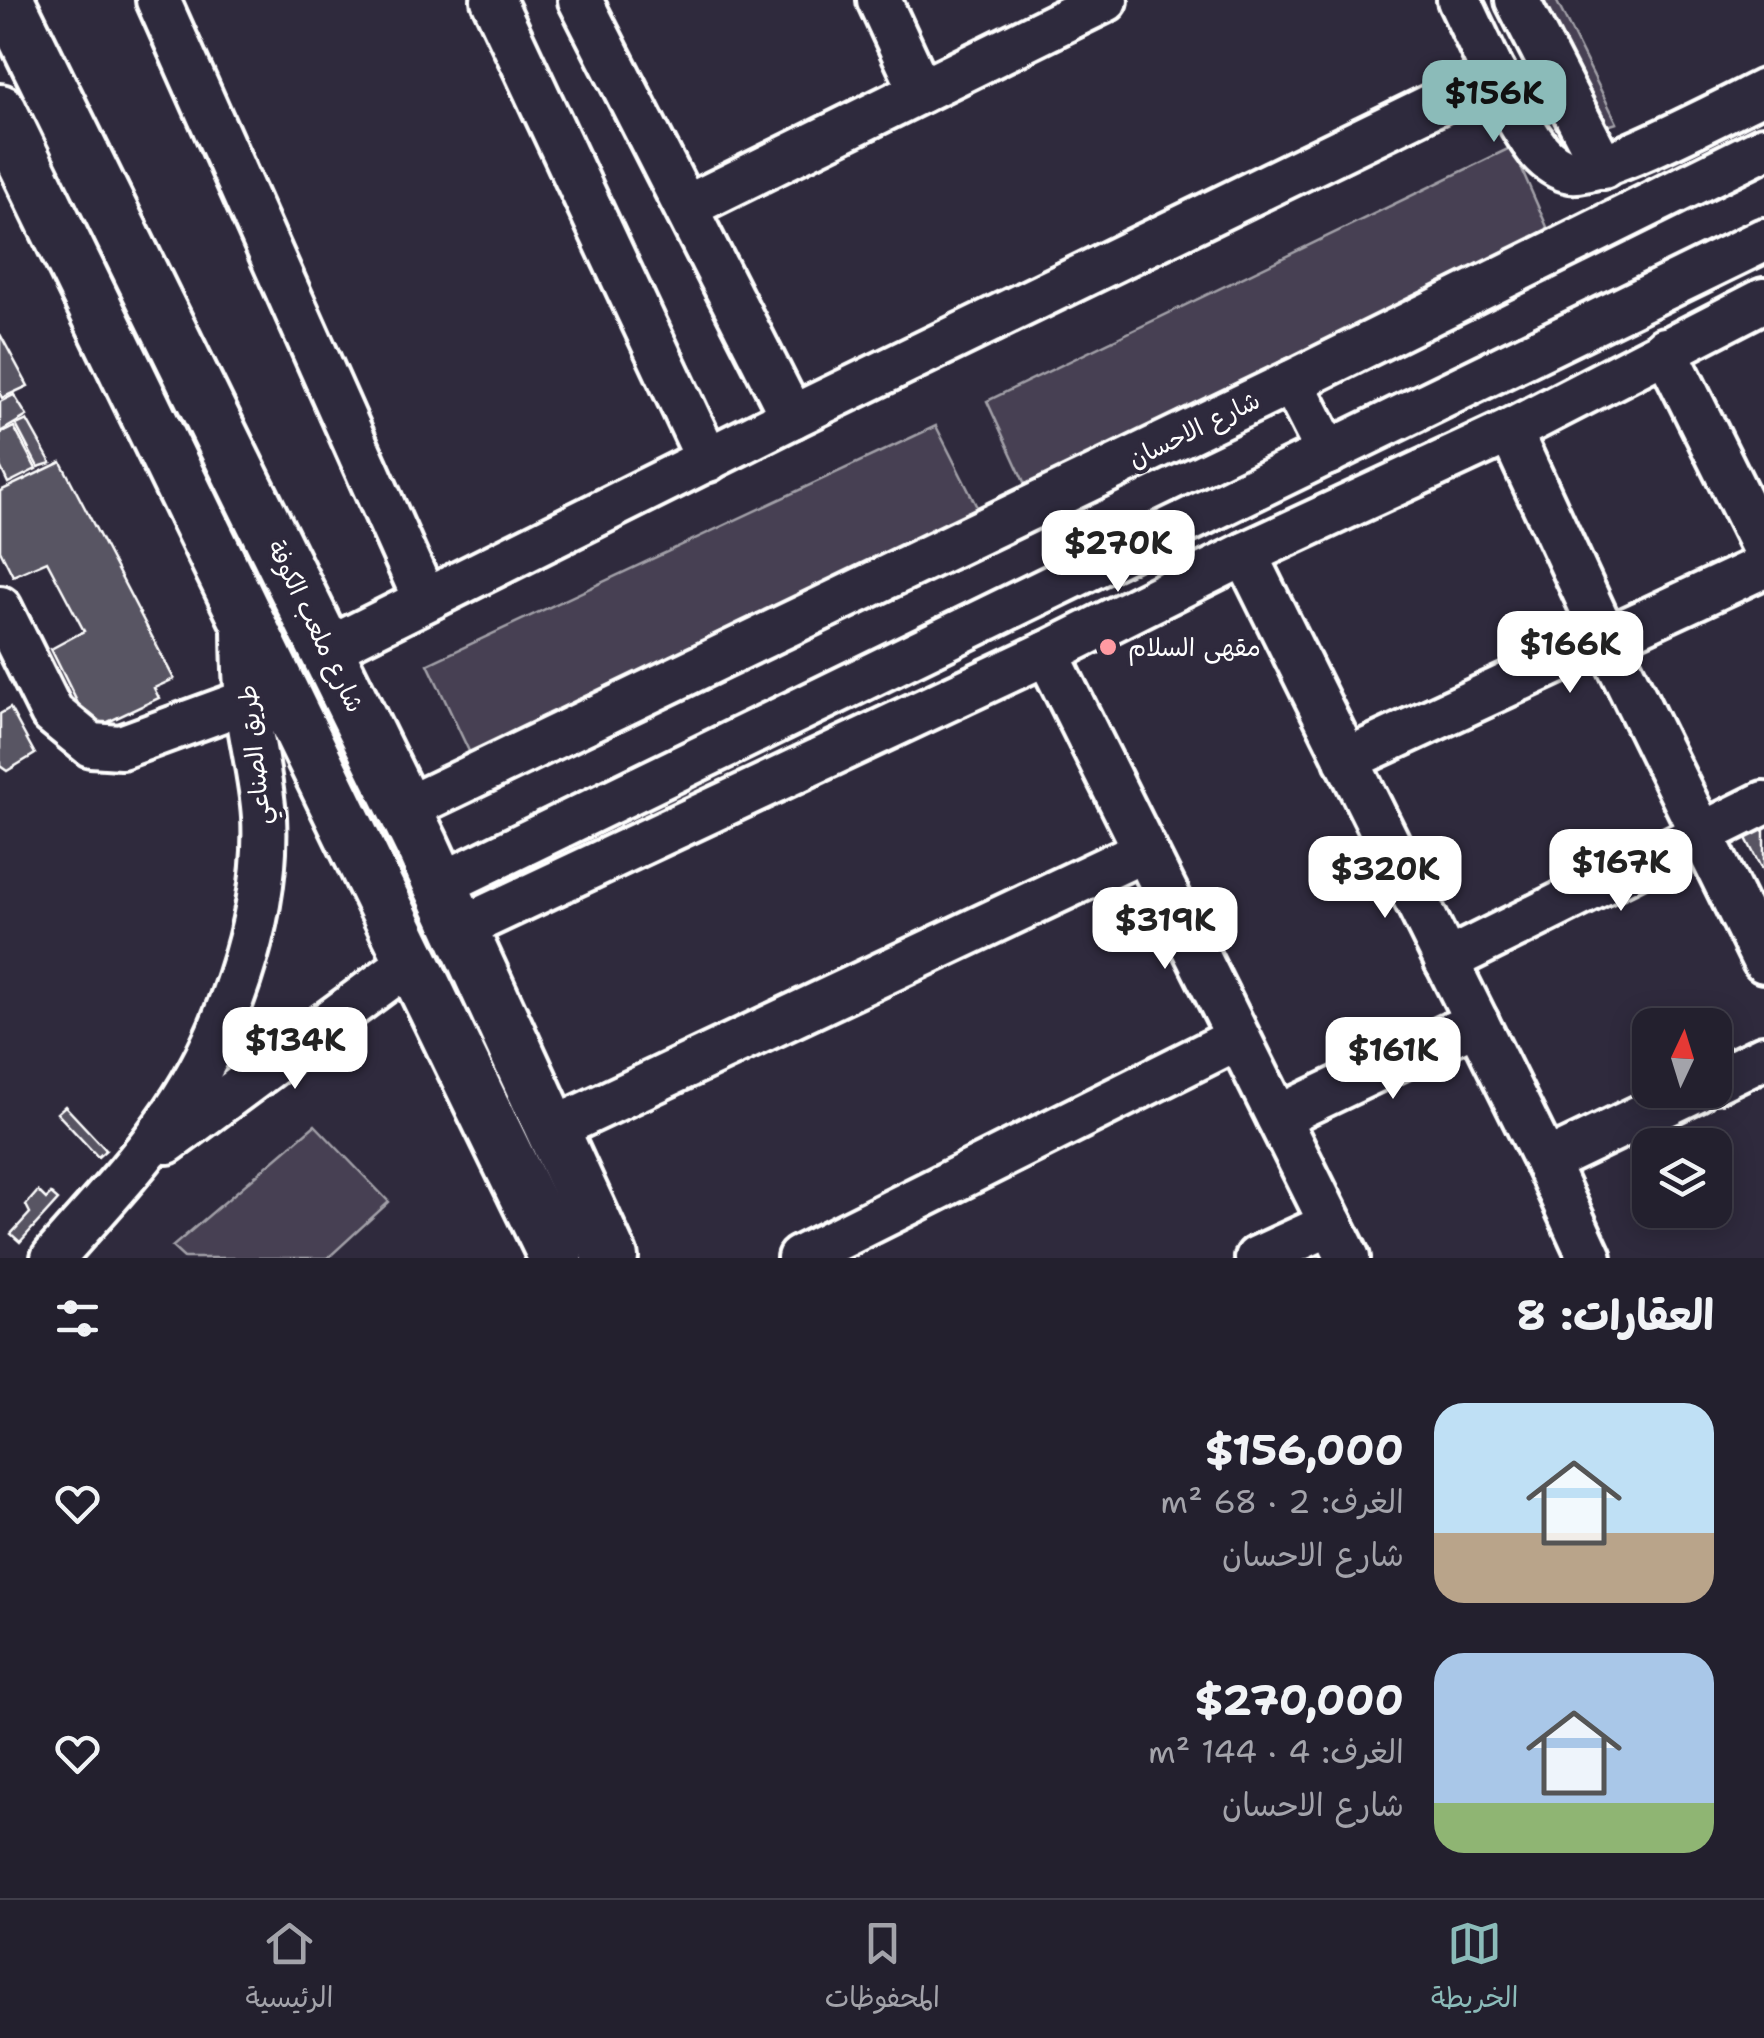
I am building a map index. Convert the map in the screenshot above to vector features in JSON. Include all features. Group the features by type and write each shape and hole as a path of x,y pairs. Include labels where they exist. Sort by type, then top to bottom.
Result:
{"main road":[{"name":"شارع ملعب الكوفة","path":"7,0 405,809 611,1258"},
{"path":"0,111 556,1258"}],"street":[{"path":"493,0 708,460"},
{"path":"580,0 792,416"},
{"path":"880,0 921,91"},
{"path":"686,206 1106,0"},
{"path":"1458,0 1540,153 1570,171 1603,167 1764,91"},
{"path":"1517,0 1603,167"},
{"path":"173,5 424,598"},
{"path":"328,649 792,416 1496,75"},
{"name":"شارع الاحسان","path":"405,809 1292,382 1764,148"},
{"path":"451,906 1328,452 1764,240"},
{"path":"451,906 1048,653 1244,554 1510,432 1756,304 1723,260"},
{"path":"1665,349 1764,549"},
{"path":"1292,382 1328,452"},
{"path":"1510,432 1606,639 1764,960"},
{"path":"1244,554 1590,1258"},
{"path":"1346,760 1764,566"},
{"path":"0,608 52,713 91,746 121,748 247,701"},
{"name":"طريق الصناعي","path":"53,1258 167,1123 196,1077 238,978 252,926 264,818 247,701 245,610"},
{"path":"1048,653 1339,1241 1257,1258"},
{"path":"1446,962 1764,803"},
{"path":"551,1130 1145,850"},
{"path":"134,1166 413,960"},
{"path":"1278,1117 1476,1022"},
{"path":"799,1258 1238,1038"},
{"path":"1732,1073 1764,1057"},
{"path":"1546,1162 1658,1108"}],"shaded area":[{"path":"1504,0 1556,0 1617,123 1572,137"},
{"path":"1512,147 1558,252 1035,506 987,401"},
{"path":"936,426 989,531 483,781 428,664"},
{"path":"315,1125 389,1202 328,1258 184,1258 172,1247"}],"building":[{"path":"0,334 28,386 2,398 0,394"},
{"path":"14,395 27,416 0,432 0,402"},
{"path":"27,420 51,463 38,467 16,425"},
{"path":"14,427 36,469 8,483 0,466 0,434"},
{"path":"61,462 174,679 154,688 159,698 91,730 51,649 84,631 47,561 13,576 0,550 0,491"},
{"path":"10,708 35,754 7,771 0,766 0,714"},
{"path":"1764,822 1764,874 1743,832"},
{"path":"65,1106 106,1150 98,1157 57,1113"},
{"path":"38,1191 46,1199 51,1194 58,1200 20,1242 11,1234 30,1213 26,1205"}],"place":[{"name":"مقهى السلام","path":"1108,647"}]}
